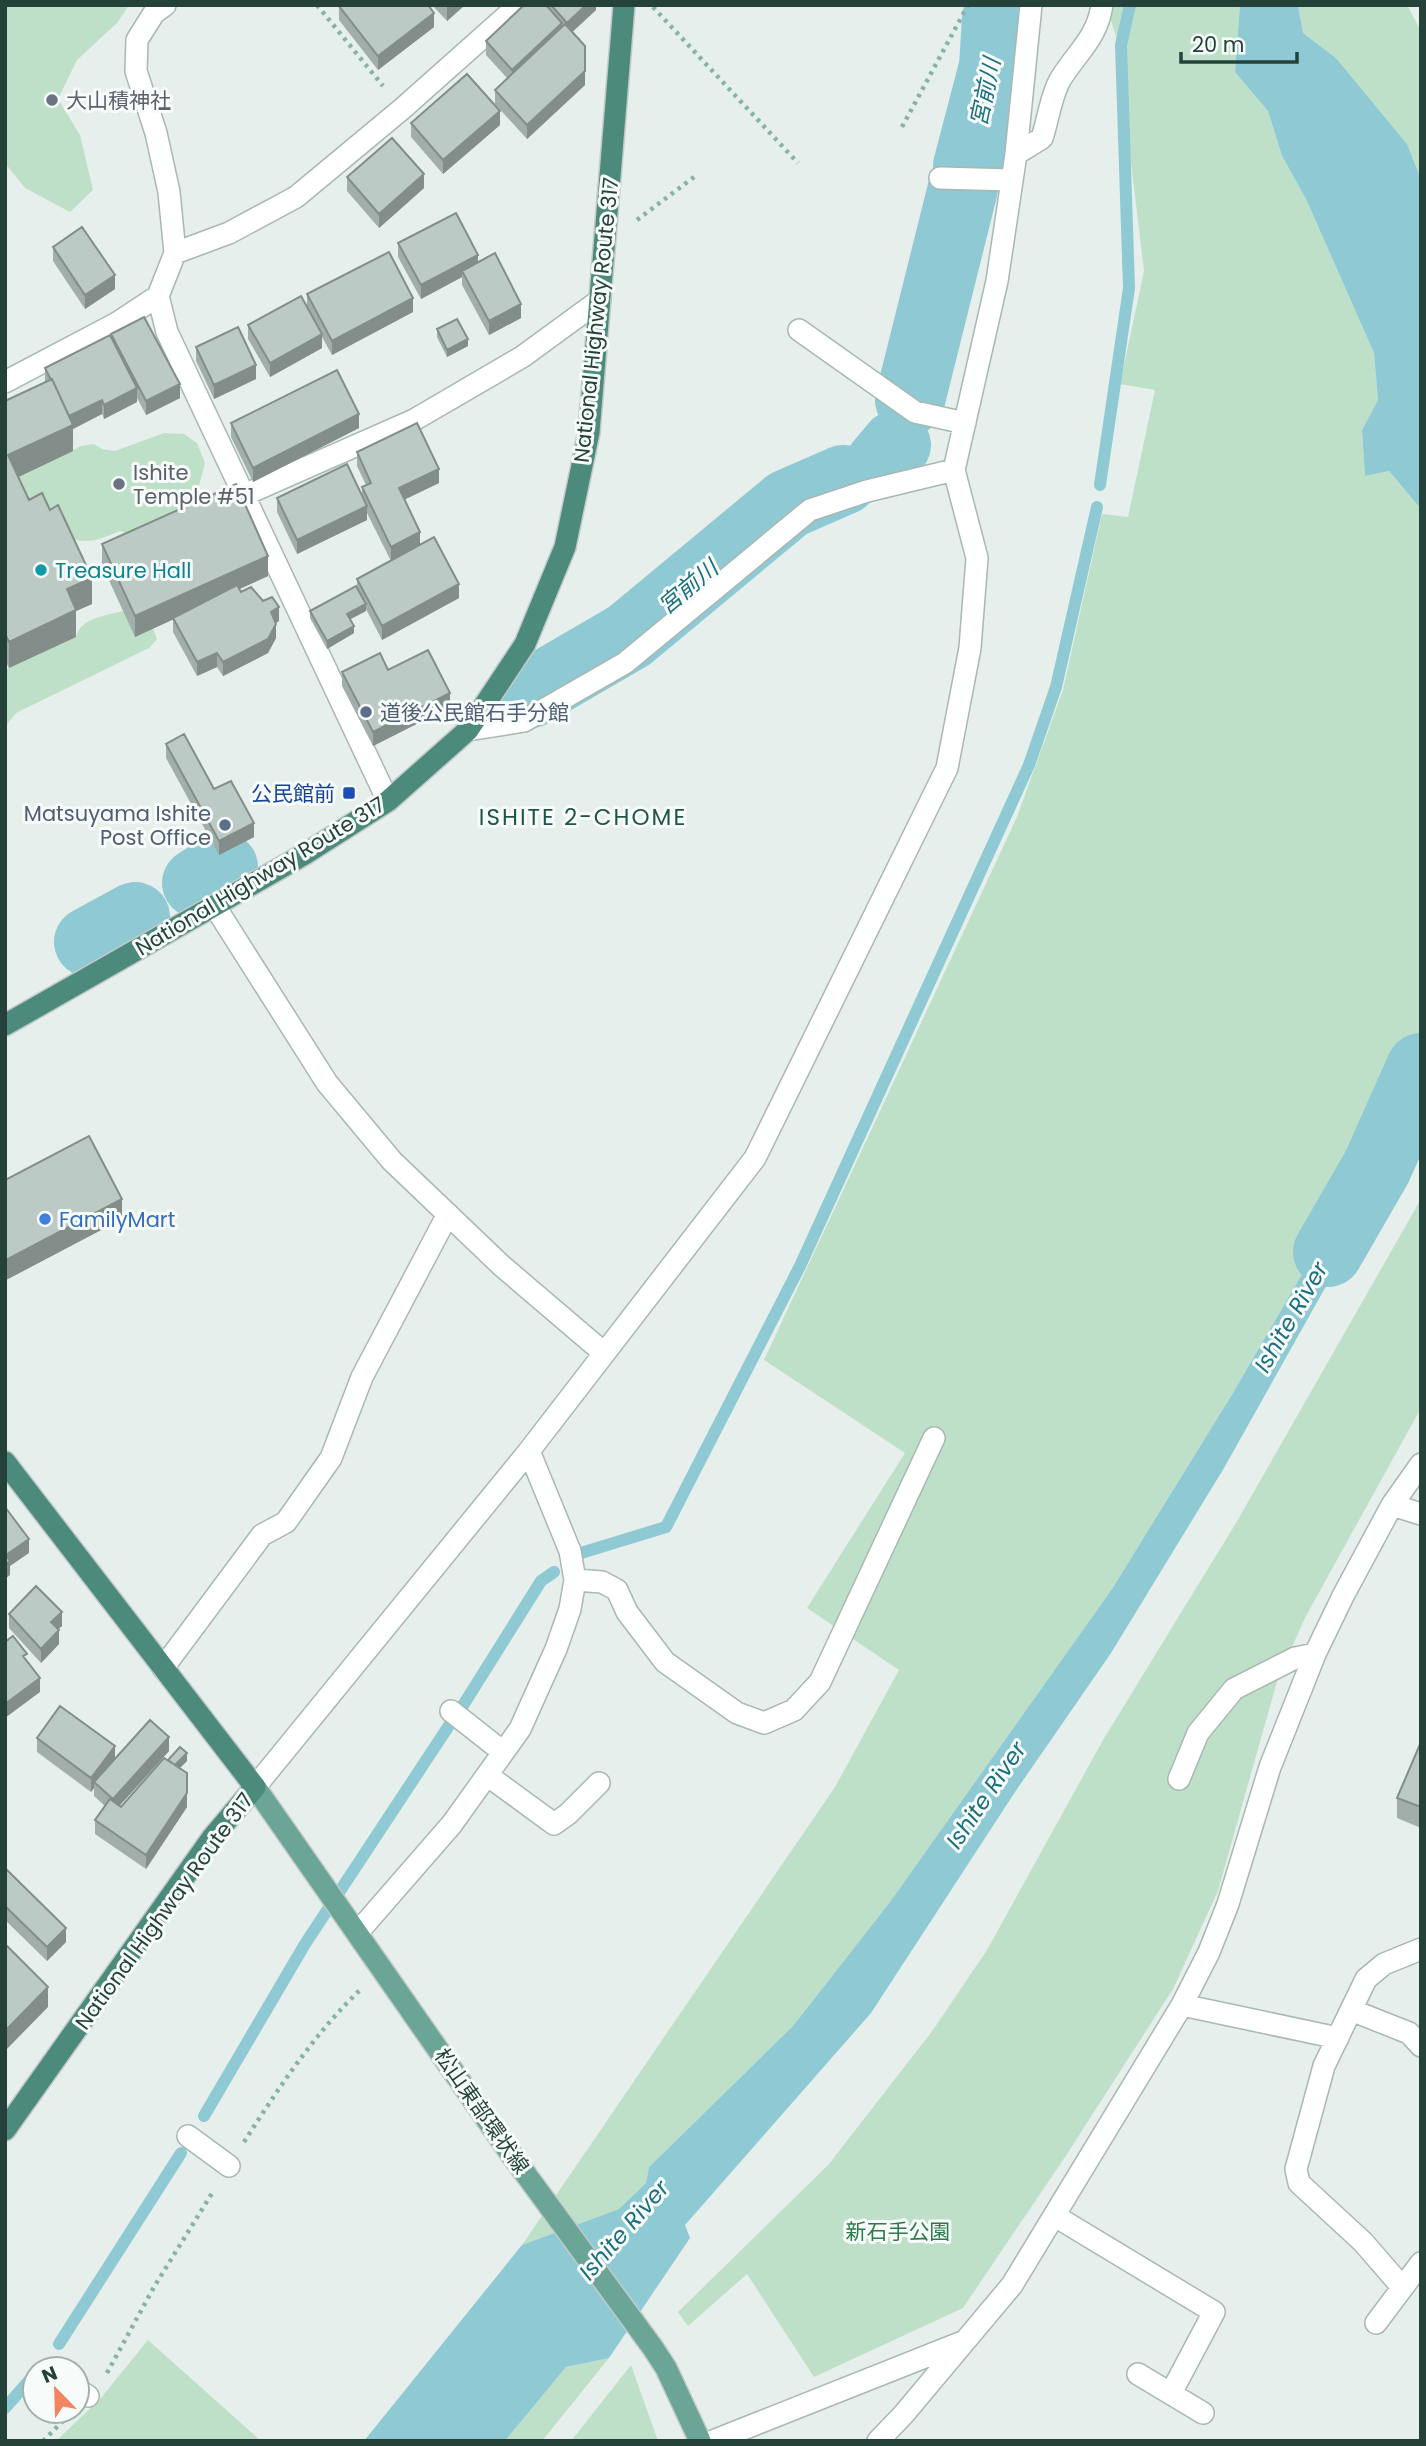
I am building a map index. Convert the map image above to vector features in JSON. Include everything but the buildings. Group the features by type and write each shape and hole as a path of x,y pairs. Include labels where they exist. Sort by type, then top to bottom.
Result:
{"highway":[{"name":"National Highway Route 317","path":"5,1025 305,854 388,801 468,730 525,644 565,547 589,432 624,5"},
{"name":"National Highway Route 317","path":"5,2130 212,1838 255,1787 6,1464"}],"main road":[{"name":"松山東部環状線","path":"255,1787 508,2150 653,2348 666,2368 700,2441"}],"street":[{"path":"5,382 117,323 158,296 175,253 166,180 156,133 136,71 137,40 154,13 165,5"},
{"path":"175,253 229,233 296,197 402,109 519,5"},
{"path":"1016,154 1042,138 1059,82 1087,45 1100,20 1102,5"},
{"path":"255,1787 529,1451 755,1158 947,768 970,648 977,558 954,470 997,281 1016,154 1024,7"},
{"path":"940,178 1012,180"},
{"path":"158,296 167,332 388,801"},
{"path":"244,495 414,420 522,356 600,300"},
{"path":"799,330 915,412 965,423"},
{"path":"468,730 524,721 625,663 810,510 867,491 954,470"},
{"path":"214,905 327,1083 392,1161 502,1266 604,1353"},
{"path":"163,1668 262,1535 286,1522 331,1458 362,1377 448,1214"},
{"path":"575,1580 602,1582 617,1590 626,1612 665,1662 737,1713 764,1723 794,1710 820,1682 934,1438"},
{"path":"358,1932 452,1824 520,1729 556,1649 570,1609 575,1580 570,1551 529,1451"},
{"path":"878,2441 903,2415 1012,2284 1182,2005 1209,1952 1228,1904 1270,1767 1315,1654 1343,1595 1392,1505 1421,1464"},
{"path":"1392,1505 1421,1514"},
{"path":"1179,1779 1198,1733 1234,1689 1295,1658 1315,1654"},
{"path":"451,1711 503,1752"},
{"path":"487,1775 554,1824 599,1783"},
{"path":"1402,2287 1363,2242 1299,2183 1296,2169 1324,2066 1366,1979 1384,1964 1421,1949"},
{"path":"1182,2005 1338,2038"},
{"path":"1351,2010 1409,2034 1421,2046"},
{"path":"188,2136 229,2166"},
{"path":"1055,2216 1214,2312 1171,2393"},
{"path":"1376,2323 1421,2263"},
{"path":"713,2441 967,2340"},
{"path":"1138,2374 1203,2413"}],"path":[{"path":"317,5 402,109"},
{"path":"651,5 798,163"},
{"path":"902,127 968,5"},
{"path":"604,244 698,174"},
{"path":"43,2441 57,2425"}],"green space":[{"path":"5,5 129,5 117,23 77,60 58,99 80,135 93,190 70,212 25,188 5,163"},
{"path":"1106,5 1240,5 1235,72 1268,111 1282,156 1306,199 1374,353 1378,400 1362,430 1365,476 1389,471 1421,509 1421,1096 1362,1222 1376,1169 1337,1214 1233,1393 1112,1589 890,1902 793,2026 649,2167 646,2183 619,2209 522,2245 835,1787 899,1670 807,1608 905,1453 764,1360 1017,817 1063,690 1102,514 1128,517 1155,390 1120,384 1144,271 1116,36"},
{"path":"1298,5 1407,5 1421,31 1421,179 1407,144 1336,58 1303,33"},
{"path":"164,433 184,434 197,443 205,463 199,486 182,499 176,517 135,537 120,531 92,541 72,538 52,525 8,482 81,446 94,444 102,449 115,451"},
{"path":"123,611 153,629 157,639 149,648 16,713 5,727 5,670 76,637 83,625 89,621"},
{"name":"新石手公園","path":"1421,1199 1421,1408 1306,1616 1278,1678 1218,1891 1173,1989 1065,2157 963,2308 814,2377 747,2274 688,2326 678,2312 829,2164 933,2030 987,1950 1103,1740 1236,1523"},
{"path":"148,2340 261,2441 56,2441 73,2425 91,2425 91,2408"},
{"path":"609,2358 542,2441 505,2441 566,2367"},
{"path":"631,2365 658,2441 571,2441"}],"water":[{"path":"1240,5 1298,5 1303,33 1336,58 1407,144 1421,179 1421,509 1389,471 1365,476 1362,430 1378,400 1374,353 1306,199 1282,156 1268,111 1235,72"},
{"path":"1377,1167 1362,1222 1224,1468 1111,1653 1015,1792 871,2013 685,2225 690,2238 609,2358 566,2367 505,2441 364,2441 522,2245 619,2209 646,2183 649,2167 793,2026 890,1902 1112,1589 1233,1393 1337,1214"}],"waterway":[{"path":"1100,485 1129,288 1121,45 1130,5"},
{"name":"宮前川","path":"968,166 994,67 997,18"},
{"name":"宮前川","path":"910,400 963,188"},
{"name":"宮前川","path":"880,464 896,445"},
{"name":"宮前川","path":"531,693 629,636 788,504 843,480"},
{"path":"581,1553 666,1527 800,1266 1029,765 1056,687 1097,507"},
{"path":"197,883 223,867"},
{"path":"89,942 135,917"},
{"name":"Ishite River","path":"1328,1252 1377,1167 1421,1068"},
{"path":"462,1707 541,1581 554,1572"},
{"path":"204,2116 305,1944 450,1724"},
{"path":"59,2344 181,2153"},
{"path":"5,2408 21,2390"}],"place":[{"name":"大山積神社","path":"52,100"},
{"name":"Ishite Temple #51","path":"119,484"},
{"name":"Treasure Hall","path":"41,570"},
{"name":"道後公民館石手分館","path":"366,712"},
{"name":"公民館前","path":"349,793"},
{"name":"Matsuyama Ishite Post Office","path":"225,825"},
{"name":"FamilyMart","path":"45,1219"}],"district":[{"name":"ISHITE 2-CHOME","path":"583,817"}]}
